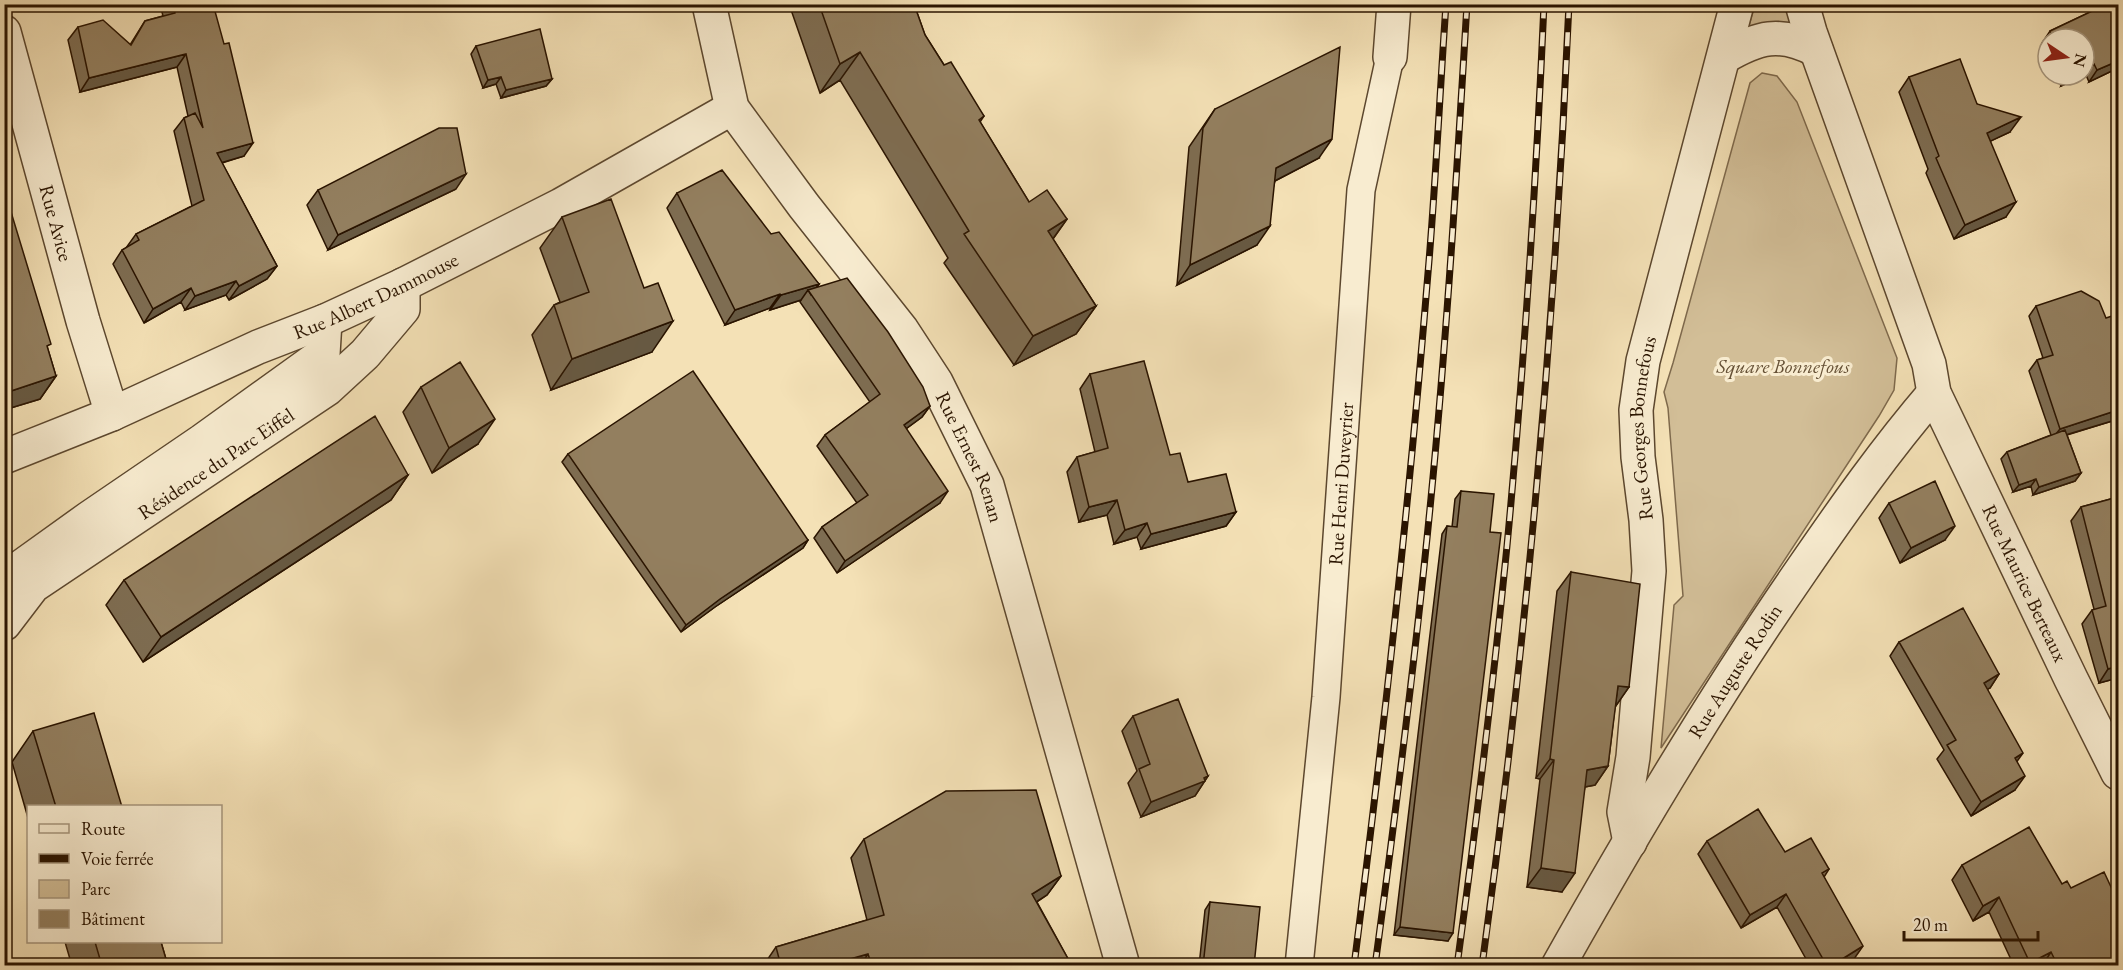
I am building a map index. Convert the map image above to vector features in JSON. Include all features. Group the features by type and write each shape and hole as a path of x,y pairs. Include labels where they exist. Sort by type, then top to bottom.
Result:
{"street":[{"name":"Rue Ernest Renan","path":"709,4 732,108 804,206 902,330 936,382 982,475 1016,586 1124,966"},
{"name":"Rue Henri Duveyrier","path":"1299,966 1326,697 1360,190 1390,57 1394,4"},
{"name":"Rue Georges Bonnefous","path":"1630,842 1624,812 1633,757 1649,571 1646,520 1638,458 1636,410 1643,361 1737,4"},
{"path":"1802,4 1816,50 1929,364 1934,393"},
{"name":"Rue Avice","path":"4,32 83,321 112,414"},
{"path":"1724,57 1748,43 1776,38 1799,41 1816,50"},
{"name":"Rue Albert Dammouse","path":"4,457 112,414 258,347 326,321 403,285 561,205 732,108"},
{"name":"Résidence du Parc Eiffel","path":"4,624 33,586 327,389 365,354 403,309 403,285"},
{"name":"Résidence du Parc Eiffel","path":"4,582 11,574 89,518 323,354 326,321"},
{"name":"Rue Maurice Berteaux","path":"1934,393 2118,773"},
{"name":"Rue Auguste Rodin","path":"1558,966 1674,767 1778,604 1860,486 1934,393"}],"green space":[{"path":"1755,5 1788,5 1793,26 1748,29"},
{"name":"Square Bonnefous","path":"1762,73 1777,76 1797,102 1897,358 1894,390 1661,748 1674,605 1683,596 1668,408 1664,392 1750,83"}],"building":[{"path":"173,4 213,4 224,44 229,43 253,143 217,153 277,266 239,286 236,281 195,296 191,288 153,309 122,250 139,240 136,234 204,200 184,118 195,113 203,128 186,54 89,78 78,27 103,20 131,45 145,21 175,13"},
{"path":"819,4 914,4 925,35 944,65 951,62 984,116 979,120 1029,202 1047,190 1067,219 1048,231 1096,306 1033,336 964,234 969,231 860,52 840,64"},
{"path":"2107,4 2113,4 2118,16 2118,61 2097,70 2096,27 2058,27"},
{"path":"540,29 552,79 506,90 501,77 488,80 476,46"},
{"path":"1340,47 1332,139 1276,168 1270,226 1190,265 1203,128 1215,109"},
{"path":"1960,59 1977,104 2021,117 1987,133 2016,202 1965,225 1936,158 1939,156 1909,77"},
{"path":"439,128 457,128 466,174 338,235 318,190"},
{"path":"722,170 771,234 779,232 819,284 780,294 735,310 677,193"},
{"path":"611,199 644,288 658,283 673,321 572,359 554,305 589,292 562,217"},
{"path":"8,202 51,344 47,346 56,376 11,391 4,372 4,203"},
{"path":"847,278 888,332 923,387 930,406 904,425 948,491 845,561 822,527 868,495 825,435 880,394 808,290"},
{"path":"2081,291 2099,301 2106,318 2118,314 2118,410 2060,429 2037,360 2053,355 2036,306"},
{"path":"1144,361 1170,455 1180,453 1188,482 1226,474 1236,512 1151,534 1147,523 1125,530 1117,500 1089,507 1077,457 1108,448 1090,374"},
{"path":"460,362 495,419 449,448 421,387"},
{"path":"693,371 808,540 720,599 686,625 568,454"},
{"path":"375,416 408,475 161,637 124,580"},
{"path":"2065,430 2081,473 2039,487 2036,479 2019,485 2007,452"},
{"path":"1935,481 1955,526 1911,548 1889,503"},
{"path":"1461,491 1494,494 1490,532 1501,533 1453,933 1400,927 1447,526 1457,527"},
{"path":"2118,497 2118,666 2108,669 2092,610 2106,606 2081,507"},
{"path":"1571,572 1640,584 1629,687 1618,686 1608,766 1587,770 1575,873 1541,868 1554,760 1550,759"},
{"path":"1963,608 1999,674 1984,683 2023,753 2015,758 2025,776 1981,802 1947,745 1956,740 1899,642"},
{"path":"1178,699 1208,776 1204,778 1205,781 1151,802 1139,769 1150,764 1133,716"},
{"path":"94,713 121,805 55,805 33,731"},
{"path":"1036,790 1061,876 1032,894 1072,966 872,966 868,954 825,966 781,966 776,947 884,915 864,839 946,791"},
{"path":"1758,809 1785,852 1811,838 1829,869 1822,873 1863,946 1831,966 1827,966 1786,894 1750,915 1707,841"},
{"path":"2029,827 2062,884 2067,881 2071,888 2104,872 2118,902 2118,966 2058,966 2051,952 2030,963 1999,897 1983,906 1962,865"},
{"path":"1210,902 1260,907 1254,966 1203,966"},
{"path":"95,943 161,943 168,966 102,966"}],"railway":[{"path":"1354,966 1405,525 1431,229 1446,4"},
{"path":"1375,966 1419,615 1437,436 1467,4"},
{"path":"1457,966 1490,704 1513,478 1529,275 1544,4"},
{"path":"1482,966 1512,726 1537,486 1556,245 1569,4"}]}
